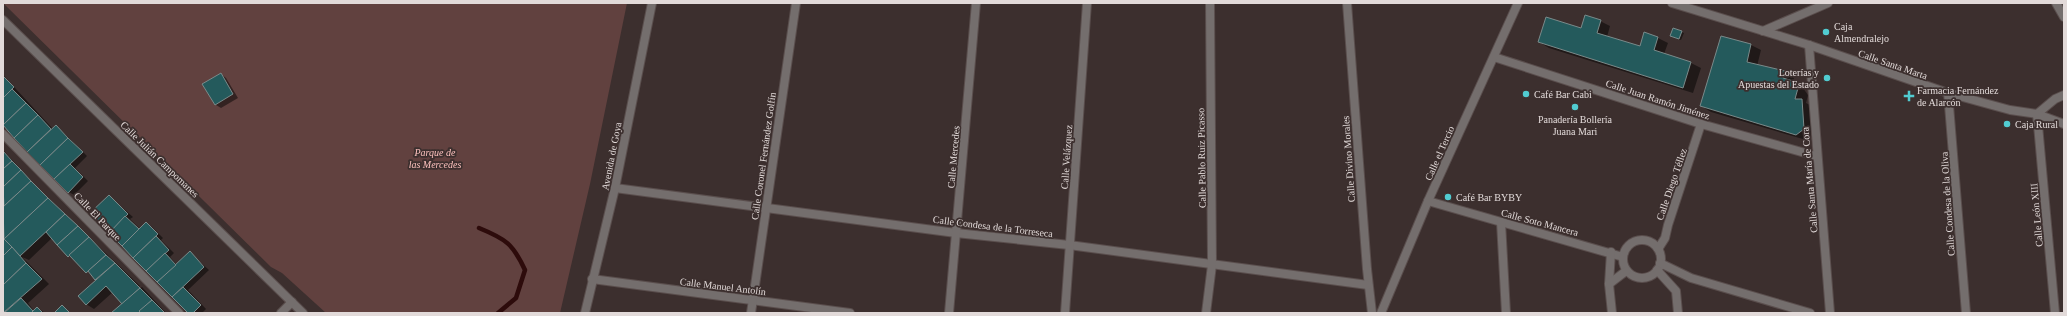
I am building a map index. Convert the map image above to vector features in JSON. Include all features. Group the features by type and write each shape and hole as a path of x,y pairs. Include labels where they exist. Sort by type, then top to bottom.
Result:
{"street":[{"name":"Avenida de Goya","path":"586,313 592,279 615,188 652,3"},
{"name":"Calle Coronel Fernández Golfín","path":"750,313 796,3"},
{"name":"Calle Mercedes","path":"950,313 976,3"},
{"name":"Calle Velázquez","path":"1065,313 1087,3"},
{"name":"Calle Pablo Ruiz Picasso","path":"1206,313 1212,264 1210,3"},
{"name":"Calle Divino Morales","path":"1347,3 1368,285 1372,313"},
{"name":"Calle el Tercio","path":"1381,313 1428,201 1518,3"},
{"name":"Calle Santa Marta","path":"1672,3 1809,45 1948,93 2010,110 2037,114 2064,124"},
{"path":"1763,31 1828,3"},
{"path":"2056,3 2064,17"},
{"name":"Calle Julián Campomanes","path":"3,20 303,313"},
{"name":"Calle Santa María de Cora","path":"1809,45 1816,156 1830,313"},
{"name":"Calle Juan Ramón Jiménez","path":"1494,57 1701,124 1816,156"},
{"name":"Calle Condesa de la Oliva","path":"1948,93 1966,313"},
{"path":"2037,114 2055,99 2064,95"},
{"name":"Calle León XIII","path":"2037,114 2055,313"},
{"name":"Calle Diego Téllez","path":"1658,249 1665,238 1701,124"},
{"name":"Calle El Parque","path":"3,134 179,313"},
{"name":"Calle Condesa de la Torreseca","path":"615,188 956,233 1069,245 1368,285"},
{"name":"Calle Soto Mancera","path":"1428,201 1623,256"},
{"path":"1501,222 1506,313"},
{"path":"1659,267 1652,275 1646,278 1632,276 1626,271 1623,256 1625,249 1638,241 1646,241 1658,249 1659,267 1676,291 1678,313"},
{"path":"1611,252 1609,284 1612,313"},
{"path":"1659,267 1810,313"},
{"path":"1609,284 1626,271"},
{"name":"Calle Manuel Antolín","path":"592,279 850,313"},
{"path":"281,313 292,302"}],"green space":[{"name":"Parque de las Mercedes","path":"3,3 627,3 590,184 560,313 326,313 282,273 271,267"}],"building":[{"path":"1585,15 1601,20 1597,33 1640,46 1644,32 1658,37 1654,50 1691,62 1683,88 1538,42 1546,17 1581,28"},
{"path":"1673,28 1682,31 1679,39 1670,36"},
{"path":"1721,36 1751,44 1747,62 1785,71 1783,78 1793,81 1798,88 1795,99 1802,99 1804,129 1796,135 1700,106"},
{"path":"221,73 233,94 215,105 202,84"},
{"path":"3,76 14,87 3,98"},
{"path":"12,89 26,103 3,125 3,98"},
{"path":"26,103 38,115 14,138 3,125"},
{"path":"38,115 51,129 27,152 14,138"},
{"path":"56,125 68,138 40,165 27,152"},
{"path":"68,138 83,152 54,179 40,165"},
{"path":"3,151 12,161 3,169"},
{"path":"12,161 21,170 3,187 3,169"},
{"path":"70,164 83,177 68,193 54,179"},
{"path":"21,170 31,181 4,206 3,187"},
{"path":"31,181 48,198 4,239 3,207"},
{"path":"109,195 128,214 109,233 90,213"},
{"path":"48,198 65,214 20,256 4,239"},
{"path":"65,214 78,226 57,245 46,232"},
{"path":"125,216 139,229 122,246 109,233"},
{"path":"146,222 158,234 133,258 122,246"},
{"path":"78,226 89,237 68,257 57,245"},
{"path":"156,236 169,250 146,271 133,258"},
{"path":"89,237 106,255 86,273 69,255"},
{"path":"3,238 12,247 3,256"},
{"path":"12,247 26,263 3,285 3,256"},
{"path":"190,251 204,267 172,297 157,282"},
{"path":"165,253 176,265 157,282 146,271"},
{"path":"106,255 115,263 95,280 88,271"},
{"path":"26,263 42,279 3,313 3,285"},
{"path":"115,263 140,288 122,304 106,286 86,305 78,296"},
{"path":"183,287 201,305 193,313 188,313 172,297"},
{"path":"140,288 152,300 138,313 111,313"},
{"path":"21,298 33,311 31,313 4,313"},
{"path":"152,300 165,313 141,313 139,311"},
{"path":"62,305 70,313 54,313"},
{"path":"37,307 43,313 31,313"}],"waterway":[{"path":"479,228 508,243 517,254 525,270 516,298 498,313"}],"place":[{"name":"Caja Almendralejo","path":"1826,32"},
{"name":"Loterías y Apuestas del Estado","path":"1827,78"},
{"name":"Café Bar Gabi","path":"1526,94"},
{"name":"Farmacia Fernández de Alarcón","path":"1909,96"},
{"name":"Panadería Bollería Juana Mari","path":"1575,107"},
{"name":"Caja Rural","path":"2007,124"},
{"name":"Café Bar BYBY","path":"1448,197"}]}
